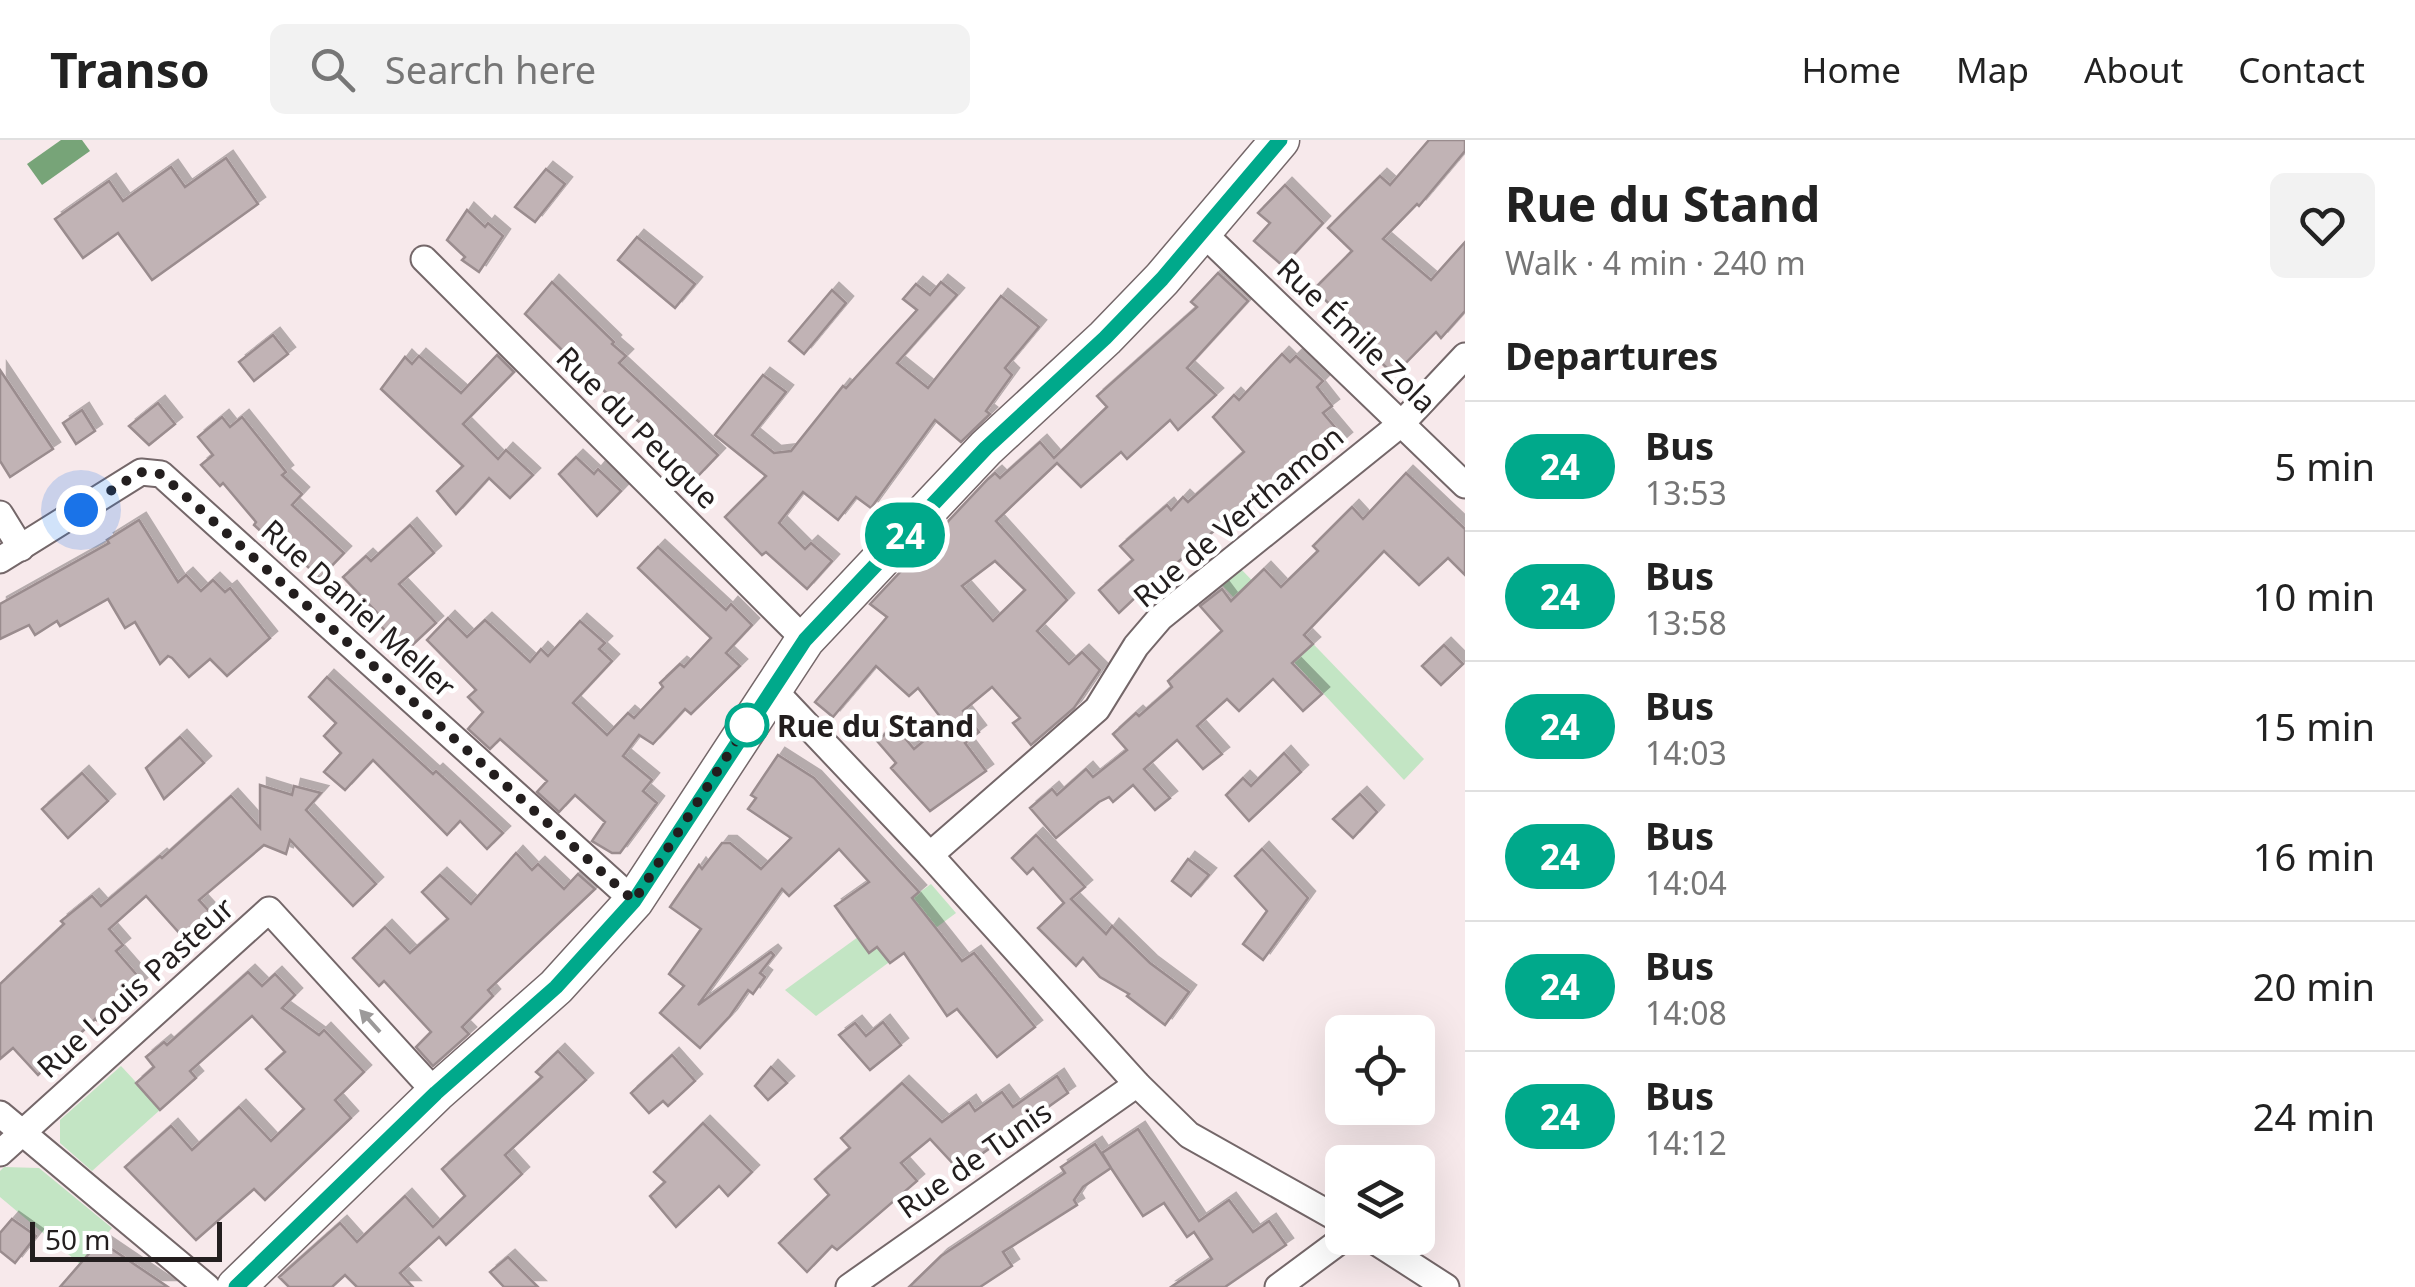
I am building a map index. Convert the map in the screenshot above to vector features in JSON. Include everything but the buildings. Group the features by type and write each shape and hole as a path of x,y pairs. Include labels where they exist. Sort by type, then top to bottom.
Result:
{"street":[{"path":"247,1283 436,1093 556,987 634,901 805,640 986,448 1105,338 1203,234 1280,140"},
{"name":"Rue Émile Zola","path":"1203,234 1465,484"},
{"name":"Rue du Peugue","path":"424,259 805,640"},
{"name":"Rue de Verthamon","path":"930,855 1096,709 1136,646 1160,618 1402,423 1465,356"},
{"name":"Rue Daniel Meller","path":"10,554 140,472 161,474 634,901"},
{"path":"0,514 10,554"},
{"path":"772,688 1137,1084 1189,1135 1325,1211"},
{"name":"Rue Louis Pasteur","path":"0,1153 269,910 436,1093"},
{"name":"Rue de Tunis","path":"849,1287 1137,1084"},
{"path":"0,1114 206,1287"},
{"path":"1278,1287 1325,1252"},
{"path":"1396,1255 1446,1287"}],"shaded area":[{"path":"61,140 82,140 90,151 42,185 27,164"},
{"path":"1241,569 1424,759 1404,780 1222,585"},
{"path":"931,884 956,913 816,1016 785,990"},
{"path":"121,1066 161,1109 92,1171 60,1143 60,1120"},
{"path":"4,1167 39,1168 112,1228 80,1264 0,1197 0,1171"}],"bus line":[{"name":"24","path":"236,1287 436,1093 556,987 634,901 805,640 986,448 1105,338 1162,279 1280,140"}],"place":[{"name":"Rue du Stand","path":"747,725"}],"route":[{"path":"81,510 140,472 161,474 634,901 747,725"}]}
